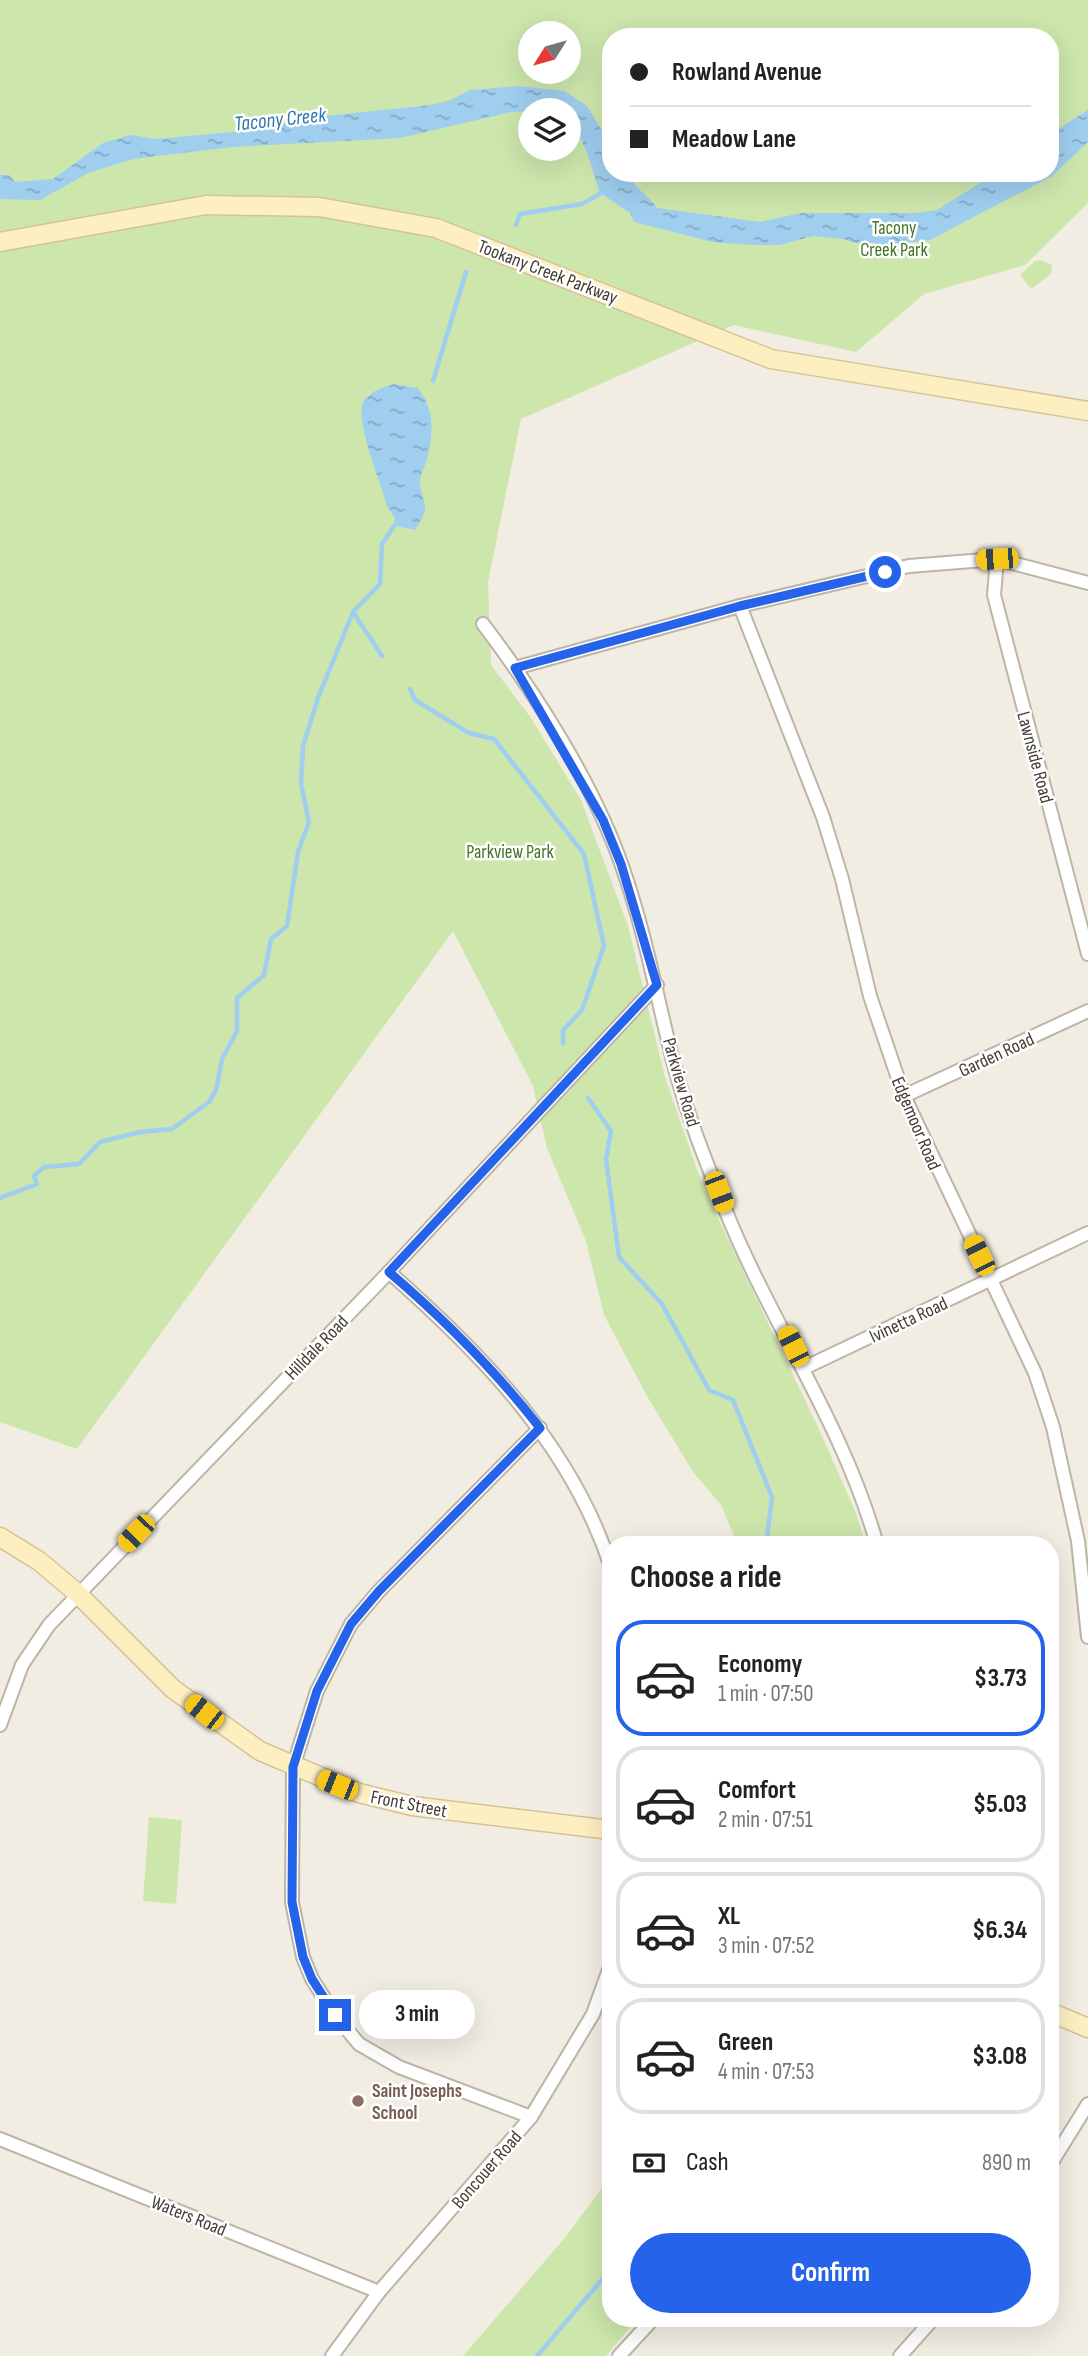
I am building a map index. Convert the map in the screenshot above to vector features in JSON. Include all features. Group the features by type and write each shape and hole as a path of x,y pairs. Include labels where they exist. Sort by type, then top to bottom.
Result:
{"main road":[{"name":"Tookany Creek Parkway","path":"0,242 206,205 319,206 436,228 771,359 1088,411"},
{"name":"Front Street","path":"0,1537 38,1562 77,1593 173,1689 260,1751 359,1793 412,1806 602,1829"},
{"path":"1059,2016 1088,2028"}],"street":[{"path":"515,668 740,606 909,566 997,559 1088,583"},
{"name":"Lawnside Road","path":"997,559 994,595 1088,954"},
{"name":"Edgemoor Road","path":"740,606 822,817 842,879 870,996 904,1096 1035,1373 1053,1427 1078,1541 1088,1637"},
{"name":"Parkview Road","path":"483,624 515,668 603,820 621,864 657,985 674,1065 718,1189 841,1444 864,1500 874,1536"},
{"name":"Hilldale Road","path":"0,1725 22,1665 49,1625 77,1593 389,1272 657,985"},
{"name":"Garden Road","path":"904,1096 1088,1012"},
{"name":"Ivinetta Road","path":"804,1368 1088,1233"},
{"path":"389,1272 446,1322 489,1366 540,1428 588,1509 602,1544"},
{"path":"531,2117 399,2067 359,2044 335,2015 312,1979 303,1957 292,1902 293,1767 317,1691 351,1624 379,1591 540,1428"},
{"name":"Boncouer Road","path":"332,2356 379,2292 531,2117 593,2014 602,1989"},
{"path":"1059,2151 1088,2104"},
{"name":"Waters Road","path":"0,2139 379,2292"},
{"path":"619,2356 646,2327"},
{"path":"900,2356 926,2327"}],"green space":[{"path":"0,0 1088,0 1088,203 1025,265 924,294 856,352 734,325 521,419 488,582 491,665 531,718 581,800 628,926 665,1077 703,1187 817,1425 856,1513 863,1536 734,1536 721,1505 693,1472 647,1396 604,1315 586,1241 547,1148 533,1086 453,931 77,1449 0,1422"},
{"path":"1040,260 1052,265 1051,274 1031,289 1020,275 1035,261"},
{"path":"149,1817 182,1820 176,1904 143,1901"},
{"path":"602,2188 602,2327 630,2327 606,2356 463,2356 563,2240"}],"water":[{"path":"519,86 564,91 575,98 518,98 518,112 400,138 232,147 133,159 88,173 40,200 0,199 0,175 9,175 15,182 53,179 103,143 130,135 156,139 263,129 307,118 431,105 451,100 470,90"},
{"path":"581,102 587,106 602,131 602,182 632,182 657,208 760,222 801,213 915,213 937,210 982,182 1041,182 930,240 870,247 843,239 813,236 780,245 751,245 713,242 634,222 630,213 600,193 581,139"},
{"path":"1088,110 1088,142 1059,169 1059,128"},
{"path":"393,384 418,388 430,414 431,443 420,481 425,510 415,530 397,526 387,507 362,420 365,399 371,393"}],"waterway":[{"path":"516,225 520,214 582,204 603,192"},
{"path":"433,381 466,272"},
{"path":"382,656 353,612 380,584 382,544 398,520"},
{"path":"0,1198 37,1184 34,1176 44,1167 79,1164 100,1142 140,1132 172,1129 209,1102 216,1090 222,1059 237,1031 237,998 264,975 271,939 287,926 298,852 309,822 301,784 303,746 318,698 353,612"},
{"path":"410,689 415,700 469,733 494,739 584,854 604,946 582,1010 563,1030 563,1043"},
{"path":"588,1098 611,1131 606,1159 619,1257 662,1304 709,1390 733,1400 772,1497 767,1536"},
{"path":"537,2356 602,2280"}],"place":[{"name":"Saint Josephs School","path":"358,2101"}],"route":[{"path":"335,2015 312,1979 303,1957 292,1902 293,1767 317,1691 351,1624 379,1591 540,1428 506,1384 446,1322 389,1272 657,985 621,864 603,820 571,760 515,668 740,606 885,572"}],"water label":[{"name":"Tacony Creek","path":"280,119"}],"park label":[{"name":"Tacony Creek Park","path":"894,238"},
{"name":"Parkview Park","path":"510,851"}]}
